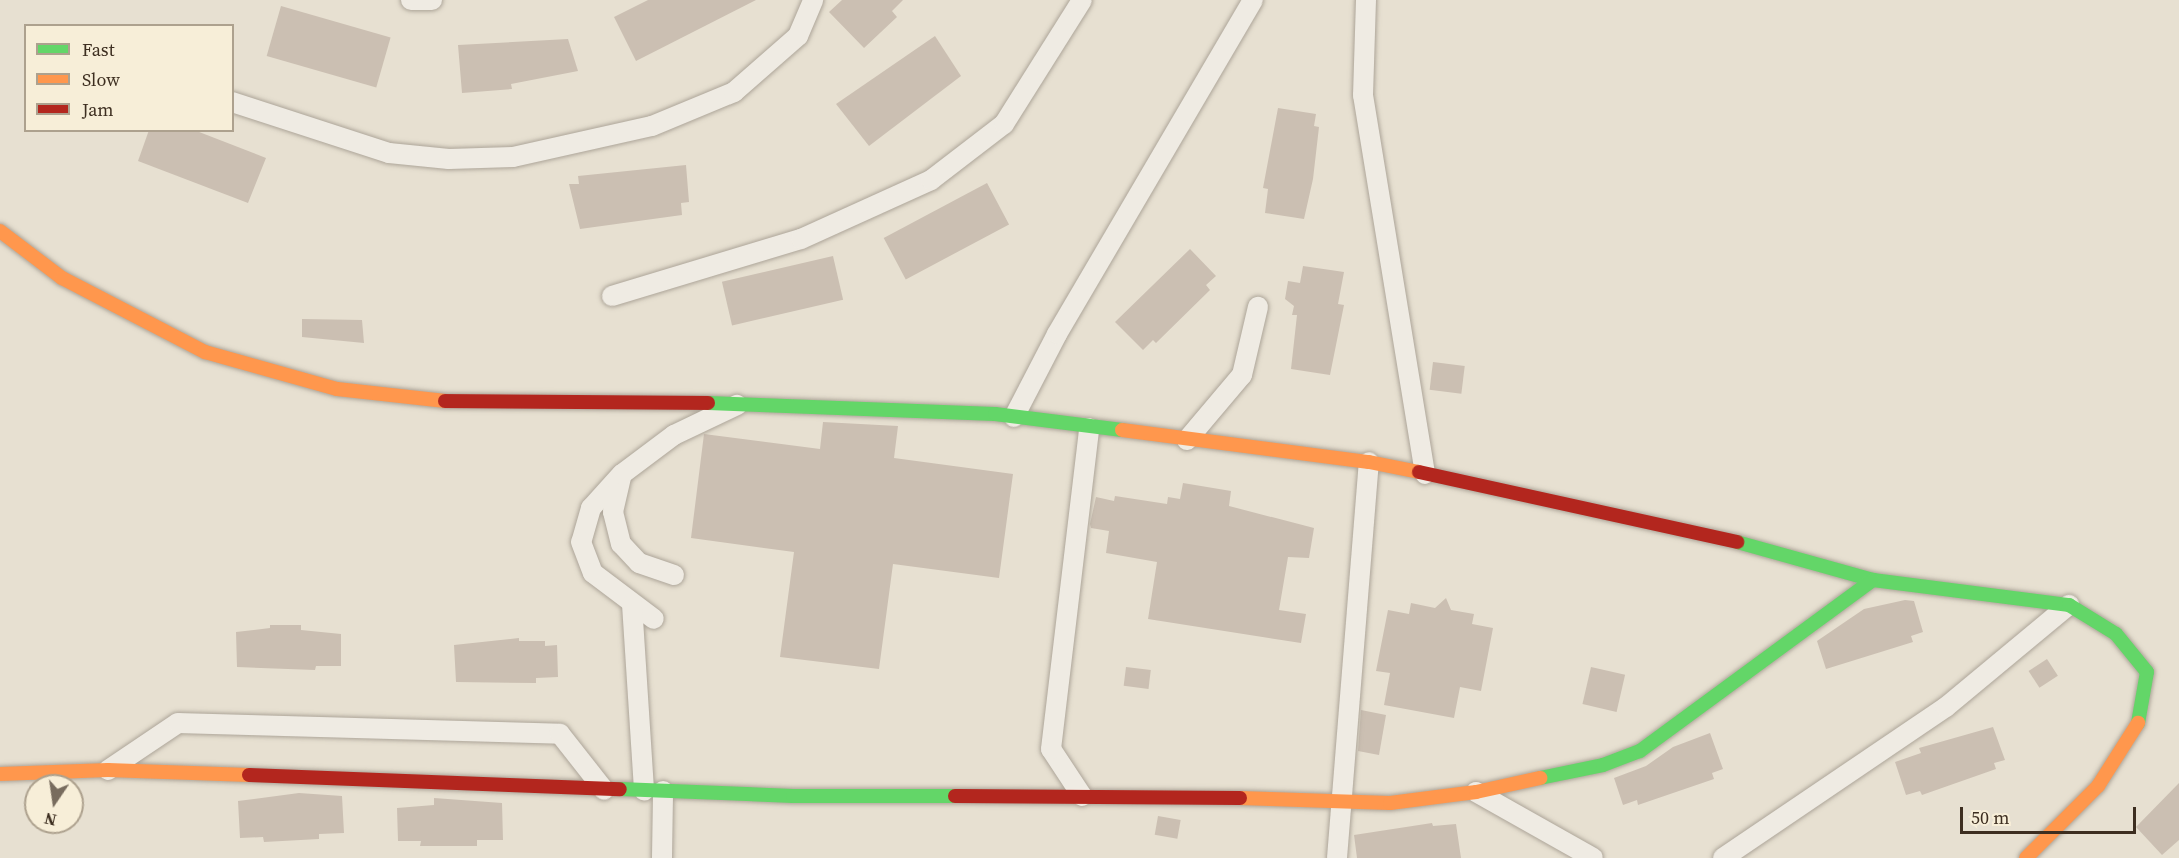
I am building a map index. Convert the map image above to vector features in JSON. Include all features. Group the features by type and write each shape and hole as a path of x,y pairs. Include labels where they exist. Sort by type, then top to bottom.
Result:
{"street":[{"path":"411,0 432,0"},
{"path":"234,103 389,153 449,159 513,157 652,126 734,92 798,36 813,0"},
{"path":"612,296 801,239 931,180 1004,124 1082,0"},
{"path":"1014,417 1057,334 1253,0"},
{"path":"1366,0 1363,95 1425,474"},
{"path":"0,231 62,278 159,331 205,352 337,389 430,401 742,403 1014,417 1369,462 1694,530 1873,580 2069,605 2116,634 2147,672 2144,711 2132,738 2098,786 2026,858"},
{"path":"1187,440 1242,375 1258,308"},
{"path":"654,620 593,573 581,542 591,508 622,474 674,435 742,403"},
{"path":"1082,796 1051,749 1089,428"},
{"path":"1337,858 1369,462"},
{"path":"622,474 613,512 621,544 639,563 674,575"},
{"path":"0,774 108,770 604,790 905,798 1082,796 1390,802 1476,792 1603,765 1640,752 1873,580"},
{"path":"632,604 662,858"},
{"path":"1723,858 1946,707 2069,605"},
{"path":"108,770 178,723 560,734 604,790"},
{"path":"1476,792 1593,858"}],"building":[{"path":"648,0 756,0 636,61 614,17"},
{"path":"842,0 903,0 892,11 897,17 864,48 829,12"},
{"path":"281,6 391,37 376,87 267,56"},
{"path":"935,36 961,76 869,146 836,104"},
{"path":"568,39 578,71 511,84 512,89 462,93 458,45"},
{"path":"1278,108 1316,114 1314,126 1319,127 1313,179 1304,219 1265,213 1268,189 1263,188"},
{"path":"148,132 199,132 266,158 248,203 138,161"},
{"path":"686,165 689,202 681,203 682,215 580,229 569,184 579,184 578,176"},
{"path":"987,183 1009,224 906,279 884,238"},
{"path":"1190,249 1216,276 1206,285 1210,290 1156,343 1153,340 1143,350 1115,322"},
{"path":"833,256 843,300 732,325 722,282"},
{"path":"1303,266 1344,272 1338,304 1344,305 1330,375 1291,369 1297,315 1292,315 1294,306 1285,299 1288,281 1300,283"},
{"path":"302,319 362,320 364,343 302,337"},
{"path":"1433,362 1465,366 1461,394 1430,390"},
{"path":"823,422 898,426 894,458 1013,474 999,578 893,564 879,669 780,657 794,552 691,538 704,434 820,449"},
{"path":"1183,483 1231,491 1229,506 1314,528 1309,558 1288,557 1279,610 1306,614 1301,643 1148,619 1157,562 1106,553 1109,531 1091,528 1090,524 1096,497 1114,501 1115,496 1167,504 1168,497 1180,499"},
{"path":"1446,598 1451,610 1474,614 1472,624 1493,628 1481,691 1460,687 1454,718 1384,705 1390,673 1376,671 1388,610 1409,614 1411,603 1435,608"},
{"path":"1905,600 1914,601 1923,632 1911,636 1913,642 1826,669 1817,641 1864,609"},
{"path":"270,625 301,625 301,630 341,634 341,666 316,666 315,670 237,667 236,632 270,628"},
{"path":"519,638 519,641 545,641 545,646 557,645 558,677 536,678 536,683 456,682 454,645"},
{"path":"2047,659 2058,676 2039,688 2029,671"},
{"path":"1126,667 1151,670 1148,689 1124,686"},
{"path":"1591,667 1625,675 1617,712 1582,704"},
{"path":"1361,710 1386,715 1379,755 1358,751"},
{"path":"1993,727 2005,760 1994,763 1996,769 1922,795 1920,791 1906,795 1895,762 1921,753 1919,748"},
{"path":"1710,733 1723,769 1712,773 1714,779 1638,805 1637,800 1623,805 1614,778 1646,766 1673,747"},
{"path":"2179,783 2179,840 2162,855 2136,827"},
{"path":"299,793 342,796 344,833 319,834 319,839 264,842 263,837 240,838 238,801"},
{"path":"434,798 502,803 503,840 477,840 477,846 420,846 421,841 398,841 397,808 434,805"},
{"path":"1158,816 1181,820 1177,839 1155,835"},
{"path":"1432,823 1433,826 1456,824 1461,858 1357,858 1354,835"}],"traffic: fast":[{"path":"708,403 995,414 1122,430"},
{"path":"1737,542 1873,580 2069,605 2116,634 2147,672 2138,723"},
{"path":"1540,778 1603,765 1640,751 1873,580"},
{"path":"620,789 793,796 955,796"}],"traffic: slow":[{"path":"0,231 62,278 205,352 337,389 445,401"},
{"path":"1122,430 1369,462 1419,472"},
{"path":"2026,858 2098,786 2138,723"},
{"path":"0,774 108,770 249,775"},
{"path":"1240,798 1390,803 1476,792 1540,778"}],"traffic: jam":[{"path":"445,401 708,403"},
{"path":"1419,472 1737,542"},
{"path":"249,775 620,789"},
{"path":"955,796 1240,798"}]}
